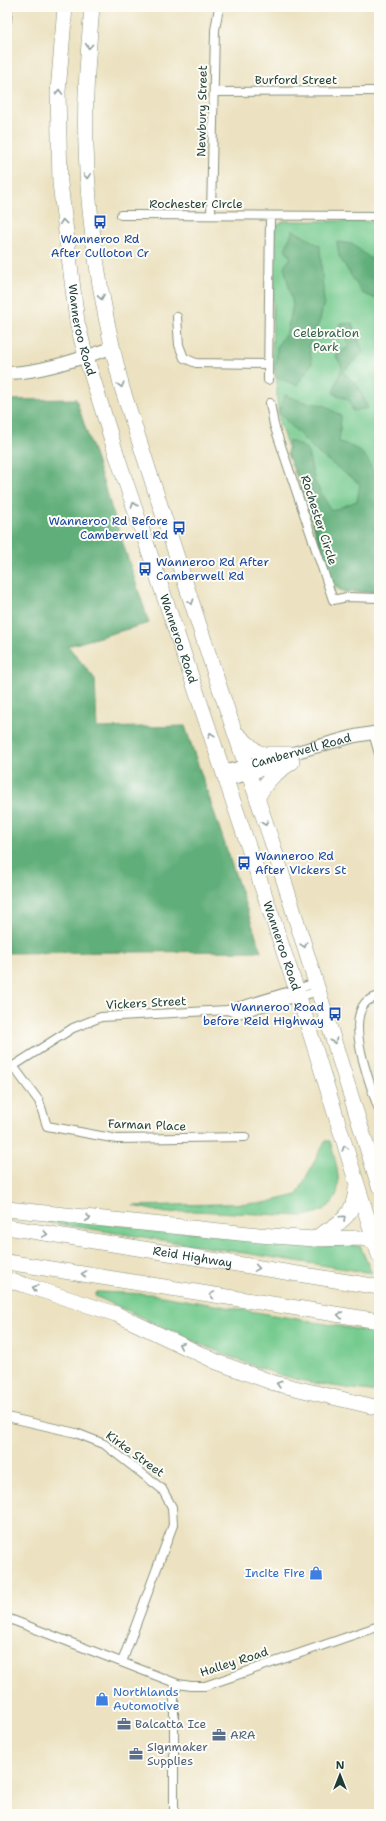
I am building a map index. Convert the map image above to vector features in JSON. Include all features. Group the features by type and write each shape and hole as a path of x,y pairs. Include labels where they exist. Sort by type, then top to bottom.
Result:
{"highway":[{"name":"Wanneroo Road","path":"65,7 58,92 60,183 77,322 86,357 115,450 298,993 356,1186 376,1242 379,1255"},
{"name":"Wanneroo Road","path":"92,7 86,74 86,146 88,182 95,258 112,348 122,388 257,799 379,1186"},
{"path":"235,732 257,752 291,758"},
{"path":"257,799 269,778 291,758"},
{"path":"314,1239 343,1220 353,1209 356,1186"},
{"path":"7,1209 259,1235 314,1239 361,1238 376,1242"},
{"name":"Reid Highway","path":"7,1227 379,1287"},
{"path":"7,1262 379,1321"},
{"path":"7,1280 116,1314 217,1362 274,1383 379,1408"},
{"path":"317,1394 379,1402"}],"street":[{"path":"7,21 8,7"},
{"name":"Newbury Street","path":"212,215 215,30 219,7"},
{"name":"Burford Street","path":"214,92 379,92"},
{"name":"Rochester Circle","path":"120,215 379,216"},
{"path":"268,380 270,216"},
{"path":"177,317 179,345 184,358 196,364 267,364"},
{"path":"7,373 16,373 86,357 112,348"},
{"name":"Rochester Circle","path":"270,403 274,425 333,600 346,597 379,598"},
{"path":"376,736 379,754"},
{"name":"Camberwell Road","path":"224,776 291,758 357,743 376,736"},
{"name":"Vickers Street","path":"10,1068 73,1028 100,1017 227,1010 238,1014 317,987"},
{"path":"379,996 369,1000 362,1008 358,1024 362,1059 379,1110"},
{"name":"Farman Place","path":"10,1068 39,1101 47,1126 117,1139 245,1137"},
{"name":"Kirke Street","path":"7,1417 76,1433 104,1444 162,1489 172,1507 173,1525 122,1662"},
{"name":"Halley Road","path":"7,1618 178,1684 191,1686 205,1686 379,1626"},
{"path":"174,1814 174,1695 178,1684"}],"green space":[{"name":"Celebration Park","path":"284,221 379,221 379,592 341,592 332,584 279,421 277,382 272,363 274,232 277,225"},
{"path":"293,230 320,246 324,303 320,320 309,346 312,363 297,385 275,377 277,346 287,332 293,305 284,266 291,258 285,249"},
{"path":"337,242 352,244 379,265 379,300 362,293 339,256"},
{"path":"352,323 363,352 343,372 358,386 368,408 353,411 349,400 333,393 342,367 336,356 349,346 339,324"},
{"path":"285,395 303,402 324,405 341,416 339,442 353,447 363,454 373,470 375,478 379,478 379,488 377,488 379,495 379,592 344,592 330,579 309,505 287,454 289,440 307,449 315,482 331,511 357,501 360,484 319,454 278,412"},
{"path":"76,399 149,623 68,646 95,679 97,728 185,726 261,951 7,953 7,400"},
{"path":"325,1141 330,1141 338,1177 338,1188 335,1198 329,1206 318,1212 303,1216 192,1211 166,1213 133,1206 264,1203 297,1195"},
{"path":"45,1218 326,1245 360,1246 372,1273 46,1222"},
{"path":"97,1292 150,1294 379,1333 379,1392 302,1380 277,1374 254,1366 230,1357 95,1296"}],"place":[{"name":"Wanneroo Rd After Culloton Cr","path":"100,222"},
{"name":"Wanneroo Rd Before Camberwell Rd","path":"179,528"},
{"name":"Wanneroo Rd After Camberwell Rd","path":"145,569"},
{"name":"Wanneroo Rd After Vickers St","path":"244,863"},
{"name":"Wanneroo Road before Reid Highway","path":"335,1014"},
{"name":"Incite Fire","path":"316,1573"},
{"name":"Northlands Automotive","path":"102,1699"},
{"name":"Balcatta Ice","path":"124,1724"},
{"name":"ARA","path":"219,1735"},
{"name":"Signmaker Supplies","path":"136,1754"}]}
